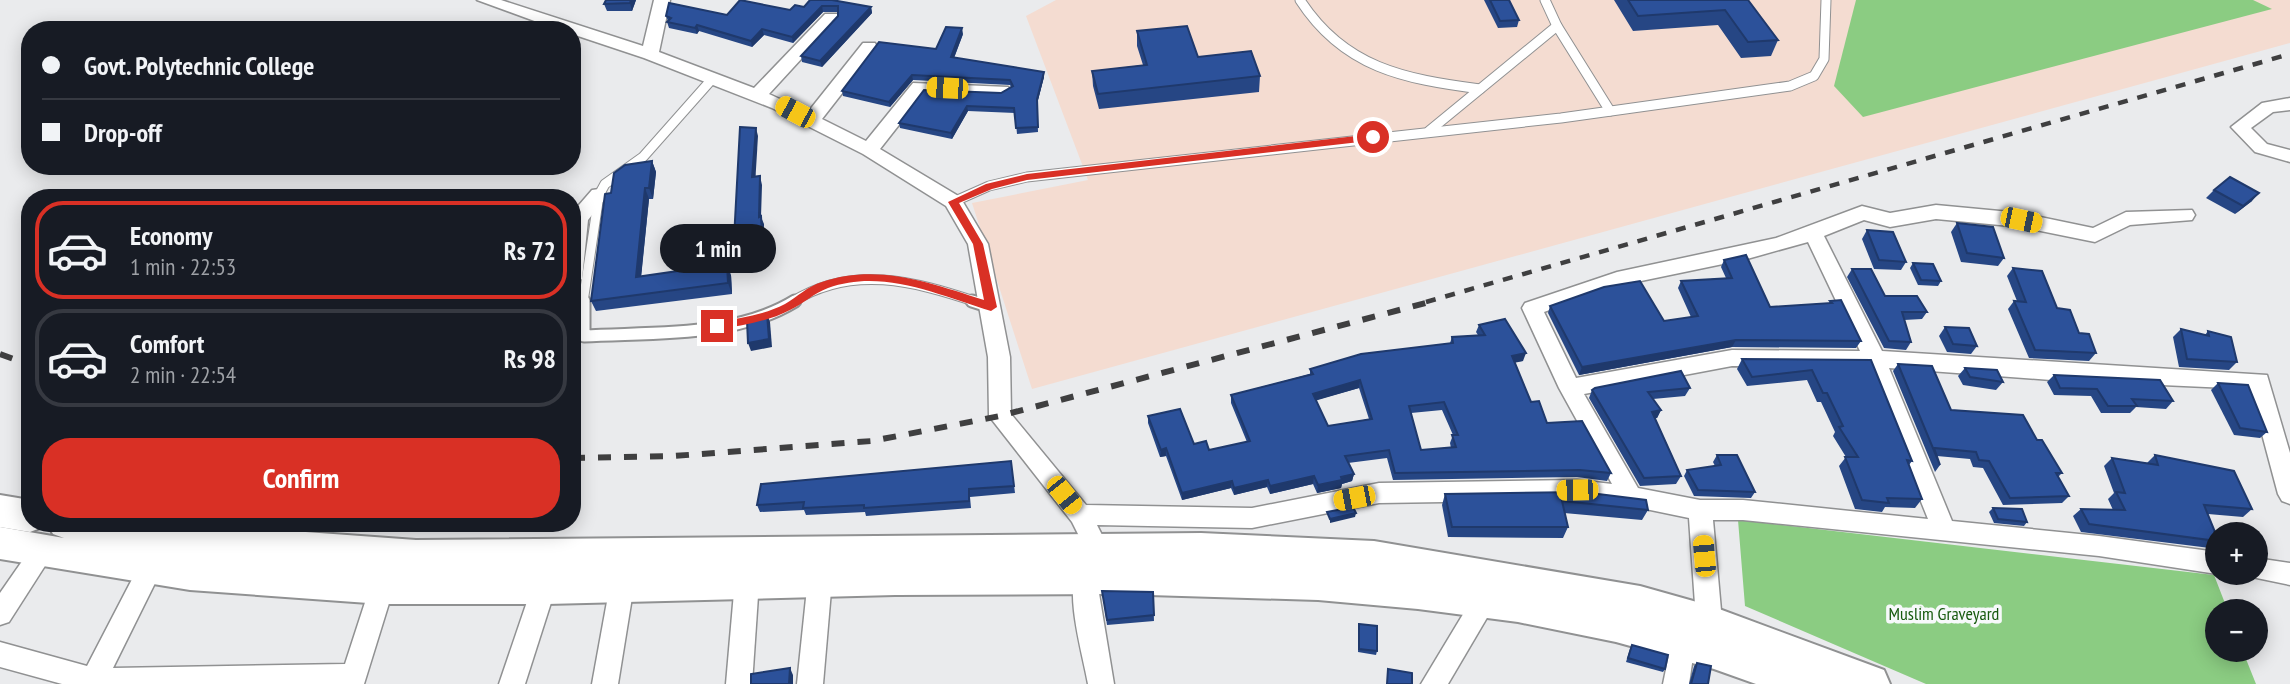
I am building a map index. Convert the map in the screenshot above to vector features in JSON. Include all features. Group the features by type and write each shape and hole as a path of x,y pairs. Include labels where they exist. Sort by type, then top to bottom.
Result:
{"highway":[{"path":"0,511 21,520"},
{"path":"0,542 38,532"},
{"path":"51,532 150,569 382,587 544,587 820,579 1092,564 1202,549 1374,558 1640,603 1700,639 1792,681"},
{"path":"148,532 238,545 416,556 1092,564 1201,576 1326,582 1486,599 1587,617 1700,639 1869,684"}],"street":[{"path":"485,0 549,21"},
{"path":"650,54 662,0"},
{"path":"757,96 831,17"},
{"path":"581,31 650,54 757,96 869,150 953,202 978,244 999,357 1000,416 1080,515 1092,564 1086,602 1101,684"},
{"path":"811,121 869,47"},
{"path":"869,150 919,87 1002,91"},
{"path":"2290,104 2268,107 2240,127 2261,148 2290,156"},
{"path":"581,216 599,195"},
{"path":"1631,496 1570,388 1532,308 1626,277 1737,256 1813,233 1861,213 1890,220 1936,212 2021,220 2095,234 2126,219 2185,215"},
{"path":"1813,233 1874,359 1944,530"},
{"path":"1570,388 1732,358 1874,359 2051,372 2259,381 2290,494"},
{"path":"1080,515 1252,518 1379,493 1577,490 1631,496 1700,510 1743,510 2099,546 2205,562"},
{"path":"1676,684 1700,639 1700,510"},
{"path":"0,614 45,532"},
{"path":"92,682 150,569"},
{"path":"2268,571 2290,574"},
{"path":"810,684 820,579"},
{"path":"739,684 747,581"},
{"path":"605,684 622,585"},
{"path":"0,654 12,660 92,682 353,680 382,587"},
{"path":"512,684 544,587"},
{"path":"1434,684 1486,599"}],"lane":[{"path":"1300,0 1325,37 1361,62 1415,81 1480,89"},
{"path":"1545,0 1557,26 1610,111"},
{"path":"953,202 989,186 1027,177 1610,111 1790,86 1814,76 1824,59 1826,0"},
{"path":"1429,131 1557,26"},
{"path":"713,78 643,157 605,184 599,195 590,270 582,309 584,336 717,326 761,318 788,307 822,285 851,278 881,277 915,282 991,307"}],"shaded area":[{"path":"1056,0 2290,0 2290,43 1032,389 972,203 1088,180 1026,16"}],"green space":[{"path":"1856,0 2253,0 2272,9 1863,117 1834,86"},
{"name":"Muslim Graveyard","path":"1738,520 2205,574 2205,585 2218,585 2223,599 2205,599 2205,662 2247,662 2256,684 1926,684 1745,606"}],"building":[{"path":"606,0 631,0 630,3 604,4"},
{"path":"740,0 790,10 795,5 804,7 810,0 832,0 871,7 820,61 801,56 838,16 838,6 822,6 792,37 762,29 751,41 697,25 695,28 667,22 671,18 666,16 669,3 727,15"},
{"path":"1490,0 1509,0 1519,20 1500,21"},
{"path":"1628,0 1748,0 1778,40 1748,42 1725,10 1638,16"},
{"path":"1187,26 1198,57 1251,51 1260,76 1098,94 1092,71 1147,65 1137,31"},
{"path":"946,27 962,28 951,57 1044,72 1037,99 1038,127 1016,128 1014,108 967,106 951,133 899,123 924,90 1001,93 1013,86 1010,80 912,75 889,102 842,91 879,42 936,49"},
{"path":"740,127 756,128 752,177 760,176 759,217 761,216 762,235 734,239"},
{"path":"652,161 649,188 645,188 636,277 727,264 728,283 591,301 605,194 611,193 614,173 625,165"},
{"path":"2230,177 2259,193 2243,206 2214,190"},
{"path":"1957,223 1993,227 2004,258 1967,253"},
{"path":"1867,230 1893,232 1906,262 1879,260"},
{"path":"1746,255 1770,307 1832,303 1830,301 1841,300 1861,341 1736,340 1582,367 1550,306 1604,287 1640,281 1664,321 1698,316 1681,281 1732,278 1724,260"},
{"path":"1913,263 1933,264 1941,281 1921,280"},
{"path":"2013,268 2042,271 2057,308 2070,310 2079,333 2089,334 2096,353 2035,350 2014,301 2026,302"},
{"path":"1852,269 1871,269 1885,296 1917,296 1927,312 1902,312 1911,342 1889,341"},
{"path":"767,314 769,339 748,343 747,321"},
{"path":"1505,319 1526,353 1512,356 1531,402 1539,401 1547,423 1582,421 1611,473 1580,470 1395,473 1389,450 1345,456 1354,474 1341,477 1342,480 1318,485 1314,476 1270,486 1268,480 1234,488 1232,481 1182,493 1166,448 1161,450 1148,416 1180,409 1194,444 1206,441 1209,450 1250,441 1231,395 1313,374 1310,369 1361,354 1453,343 1452,337 1485,335 1479,325","holes":["1360,380 1372,419 1328,426 1313,394","1444,402 1458,435 1452,435 1456,447 1421,450 1409,406"]},
{"path":"1945,327 1969,328 1977,346 1953,344"},
{"path":"2181,329 2209,336 2208,331 2231,337 2237,362 2187,359"},
{"path":"1742,359 1871,360 1912,461 1907,460 1922,499 1887,498 1889,503 1862,500 1845,457 1858,457 1839,427 1843,426 1812,370 1752,377"},
{"path":"1898,364 1932,366 1951,410 2023,415 2037,440 2042,440 2062,473 2056,473 2069,496 2010,498 1989,461 1979,460 1976,452 1934,448 1940,465"},
{"path":"1965,368 1997,370 2003,382 1970,377"},
{"path":"1681,371 1690,388 1648,392 1661,410 1652,412 1681,476 1644,478 1592,390"},
{"path":"2054,375 2160,380 2173,401 2132,399 2137,406 2108,406 2097,389 2060,388"},
{"path":"2218,383 2248,385 2267,432 2240,428"},
{"path":"1717,455 1737,455 1755,492 1698,490 1687,470 1721,465"},
{"path":"2155,455 2234,471 2252,509 2204,505 2211,522 2205,522 2205,539 2089,524 2081,509 2125,510 2116,492 2125,493 2112,458 2158,465"},
{"path":"1011,461 1014,486 969,489 969,501 864,508 864,505 803,508 804,502 757,505 761,484"},
{"path":"1582,492 1646,500 1648,510 1562,501 1568,527 1452,527 1445,494"},
{"path":"1353,507 1356,513 1330,519 1327,512"},
{"path":"1993,508 2022,509 2027,522 1998,519"},
{"path":"1102,591 1153,592 1154,615 1107,620"},
{"path":"1359,624 1377,626 1377,651 1359,649"},
{"path":"1632,645 1668,655 1665,669 1628,658"},
{"path":"1697,663 1711,666 1708,684 1691,684"},
{"path":"790,668 789,684 751,684 751,674"},
{"path":"1388,669 1412,673 1412,684 1387,684"}],"railway":[{"path":"1426,302 2290,54"},
{"path":"581,458 674,456 872,441 1000,416 1433,301"},
{"path":"0,354 21,362"}],"route":[{"path":"717,326 761,318 788,307 822,285 851,278 881,277 915,282 991,307 978,244 953,202 989,186 1027,177 1373,137"}]}
